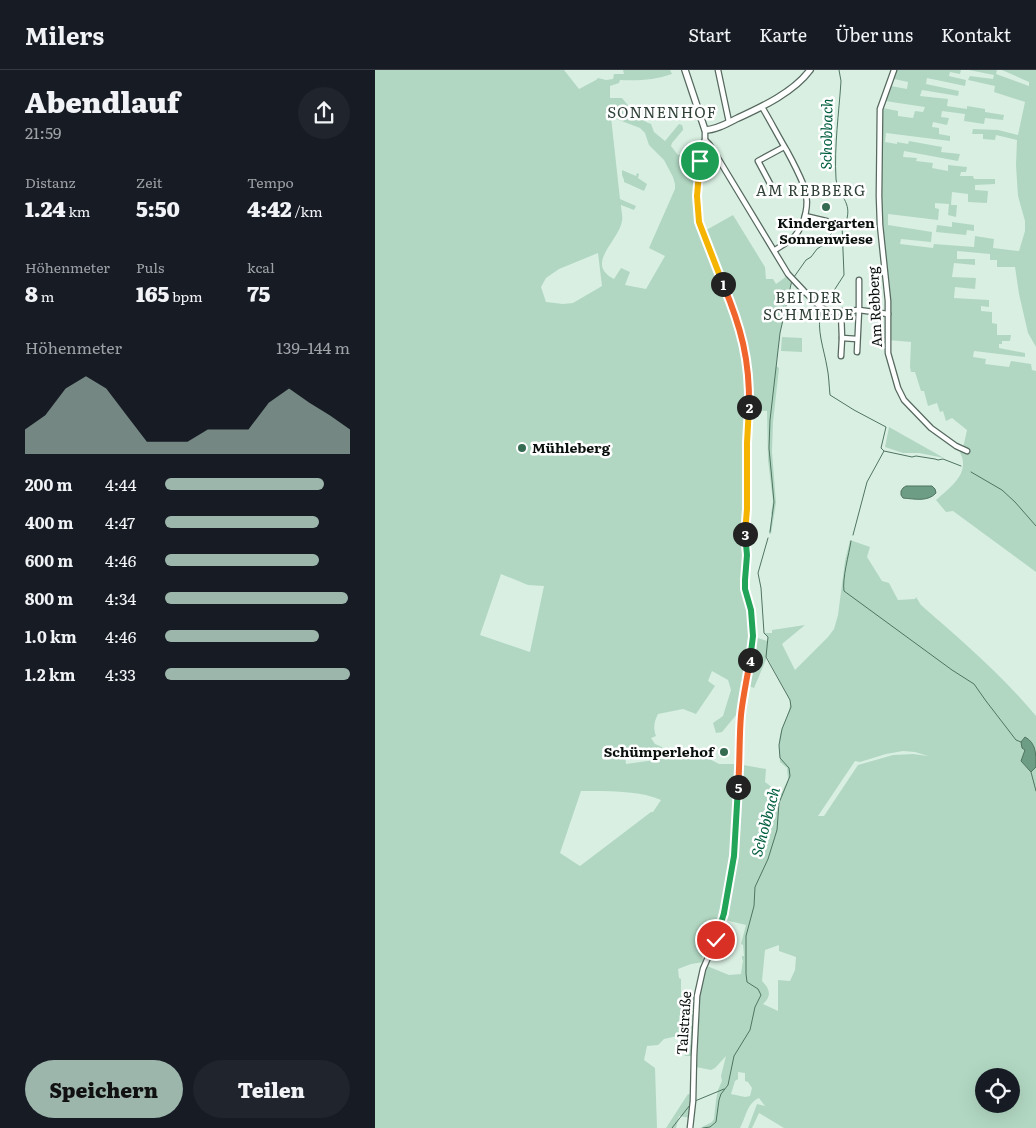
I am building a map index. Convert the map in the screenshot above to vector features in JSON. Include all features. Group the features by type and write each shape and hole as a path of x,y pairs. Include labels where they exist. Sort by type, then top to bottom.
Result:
{"street":[{"name":"Talstraße","path":"685,70 705,130 697,196 699,222 734,311 744,346 748,372 749,409 745,535 747,555 745,589 751,610 753,636 741,716 733,865 723,916 716,940 703,969 697,996 693,1103 690,1128"},
{"path":"717,70 729,122"},
{"path":"705,130 729,122 762,107 787,92 810,70"},
{"name":"Am Rebberg","path":"894,70 880,109 879,196 888,314 888,353 898,388 904,400 931,428 967,452"},
{"path":"762,107 805,187 806,209 800,227 793,237 775,250"},
{"path":"705,140 791,277 804,292 825,309 832,312 859,310 888,314"},
{"path":"775,193 758,161 784,147"},
{"path":"805,216 826,221"},
{"path":"857,352 859,280"},
{"path":"841,312 841,356"},
{"path":"842,338 857,339"}],"shaded area":[{"path":"375,70 564,70 579,89 598,78 613,79 614,74 624,74 623,70 670,70 672,74 659,78 620,80 619,83 610,86 610,98 622,98 631,109 633,108 646,122 651,124 654,132 665,141 679,124 682,125 683,130 671,146 678,155 685,151 697,163 694,205 701,233 733,215 765,267 766,279 773,279 776,284 787,276 791,282 780,333 776,366 779,368 772,452 776,503 771,534 769,534 773,501 768,460 767,411 751,410 748,459 749,509 746,509 743,580 755,637 767,641 768,637 764,633 772,633 772,630 805,625 782,644 795,670 828,637 834,629 838,615 845,561 850,540 870,547 867,557 882,581 889,583 898,600 915,599 916,597 921,605 995,672 1036,716 1036,1128 784,1128 759,1113 752,1128 748,1128 757,1104 765,1106 759,1098 749,1107 740,1128 700,1128 714,1119 716,1100 722,1081 721,1076 726,1056 711,1070 696,1067 698,1003 703,978 707,966 729,975 741,974 742,956 744,956 743,945 741,944 746,925 725,920 721,916 717,921 702,957 704,962 678,969 679,978 681,979 681,995 695,996 693,1056 685,1056 682,1035 664,1039 658,1045 647,1046 644,1060 655,1068 657,1128 375,1128","holes":["611,117 640,128 645,133 649,145 664,160 675,184 675,189 649,248 665,256 646,289 625,285 630,272 621,268 614,279 606,273 602,266 606,252 620,229 622,221 621,205 634,210 636,206 620,199","598,253 602,286 573,303 546,302 541,287 546,278 559,269","501,574 528,585 544,586 530,652 480,635","767,657 790,700 789,709 779,738 780,762 787,768 788,779 781,794 765,782 766,769 738,764 719,764 698,753 691,752 669,758 626,764 625,754 634,753 637,757 660,755 662,747 655,744 651,738 656,736 654,725 658,714 683,709 696,714 715,686 708,681 712,671 728,680 731,690 723,716 713,723 716,733 722,732 737,714 740,704 745,704 749,686 754,688","903,751 928,756 913,754 893,755 858,765 824,816 818,816 855,761 860,762","581,791 642,794 661,800 653,812 580,866 560,853","779,945 779,951 796,957 795,970 790,981 778,980 778,1011 763,1004 769,995 767,987 762,981 765,950","738,1072 745,1073 745,1081 752,1088 750,1096 745,1097 731,1094 735,1081 738,1079"]},
{"path":"897,70 961,70 960,74 950,72 949,76 966,80 965,86 927,78 926,84 959,91 958,96 922,90 920,96 948,99 947,106 967,109 967,106 985,109 985,112 1004,115 1003,120 985,118 984,124 964,121 965,114 942,111 941,117 949,118 947,125 933,122 932,127 939,128 939,134 950,136 950,141 886,133 885,142 908,144 909,141 942,147 941,152 960,154 958,161 904,151 903,157 917,158 916,161 933,163 932,168 948,171 948,165 967,167 966,172 961,172 960,176 973,176 974,179 995,179 995,184 975,185 975,190 988,191 987,203 968,202 968,194 952,192 951,205 957,205 956,217 948,215 949,204 935,203 935,208 939,209 938,220 888,214 888,225 932,232 931,242 901,239 900,244 933,248 934,244 974,247 975,236 994,239 993,248 1019,251 1025,231 1025,221 1018,196 1017,140 996,135 995,140 983,139 983,134 972,134 973,129 998,130 1018,135 1025,102 994,92 995,86 968,80 970,76 993,79 994,75 969,70 997,70 996,74 1029,86 1029,82 1002,70 1036,70 1036,347 1028,333 1015,267 997,267 997,260 990,260 990,254 957,251 957,259 975,259 975,265 954,263 952,277 976,278 975,289 955,287 954,298 989,300 989,307 981,306 981,311 992,312 992,323 997,324 997,335 1011,335 1010,341 1002,341 1002,344 999,344 999,348 1025,353 1025,357 974,351 973,357 986,359 985,364 1009,367 1011,361 1031,364 1032,370 1036,371 1036,572 953,511 946,512 936,500 959,476 963,462 956,446 963,448 967,430 952,418 946,421 943,411 940,412 937,403 928,406 924,391 921,391 915,372 911,372 911,342 888,340 888,301 883,254 881,196 883,108 898,111 898,116 913,118 915,111 923,112 925,107 885,101 891,86 907,89 908,82 894,79"},
{"path":"622,170 636,176 637,173 639,174 638,178 647,184 644,191 624,182"},
{"path":"952,222 974,225 974,231 967,230 966,235 936,232 937,225 952,227"},
{"path":"782,337 802,338 802,352 781,351"},
{"path":"889,427 944,458 919,453 903,453 885,447"},
{"path":"906,486 932,486 936,493 925,499 903,498 901,491"},
{"path":"1025,737 1033,745 1035,753 1036,767 1031,772 1021,761 1025,750 1022,748 1021,742"},
{"path":"688,1094 692,1095 691,1118 679,1116 676,1128 666,1128"}],"waterway":[{"name":"Schobbach","path":"794,277 806,260 823,245 838,227 846,222 848,215 848,209 836,179 836,142 841,81 839,70"},
{"path":"824,306 844,275 842,225"},
{"name":"Schobbach","path":"770,532 774,502 769,448 770,420 780,333 792,280"},
{"path":"821,311 819,325 828,370 830,395 886,427 881,448 884,451 867,482 853,535"},
{"path":"884,451 912,457 943,459 961,466"},
{"path":"971,472 1002,490 1036,526"},
{"name":"Schobbach","path":"703,1128 710,1127 716,1122 719,1100 728,1085 734,1056 750,1030 755,1007 761,995 758,989 747,982 746,936 754,906 755,887 768,859 777,830 779,803 790,776 789,768 780,758 779,745 782,729 791,707 790,700 766,657 768,637 764,633 758,573 768,538"},
{"path":"851,541 845,573 844,591 974,684 1016,740 1021,742"},
{"path":"1031,772 1036,791"},
{"path":"695,1101 724,1089"},
{"path":"672,1128 690,1105"}],"place":[{"name":"Kindergarten Sonnenwiese","path":"826,207"},
{"name":"Mühleberg","path":"522,448"},
{"name":"Schümperlehof","path":"724,752"}],"district":[{"name":"SONNENHOF","path":"662,113"},
{"name":"AM REBBERG","path":"811,191"},
{"name":"BEI DER SCHMIEDE","path":"809,306"}],"route":[{"path":"700,161 697,196 699,222 741,332 749,389 745,589 751,610 753,636 741,716 734,856 729,890 716,940"}]}
